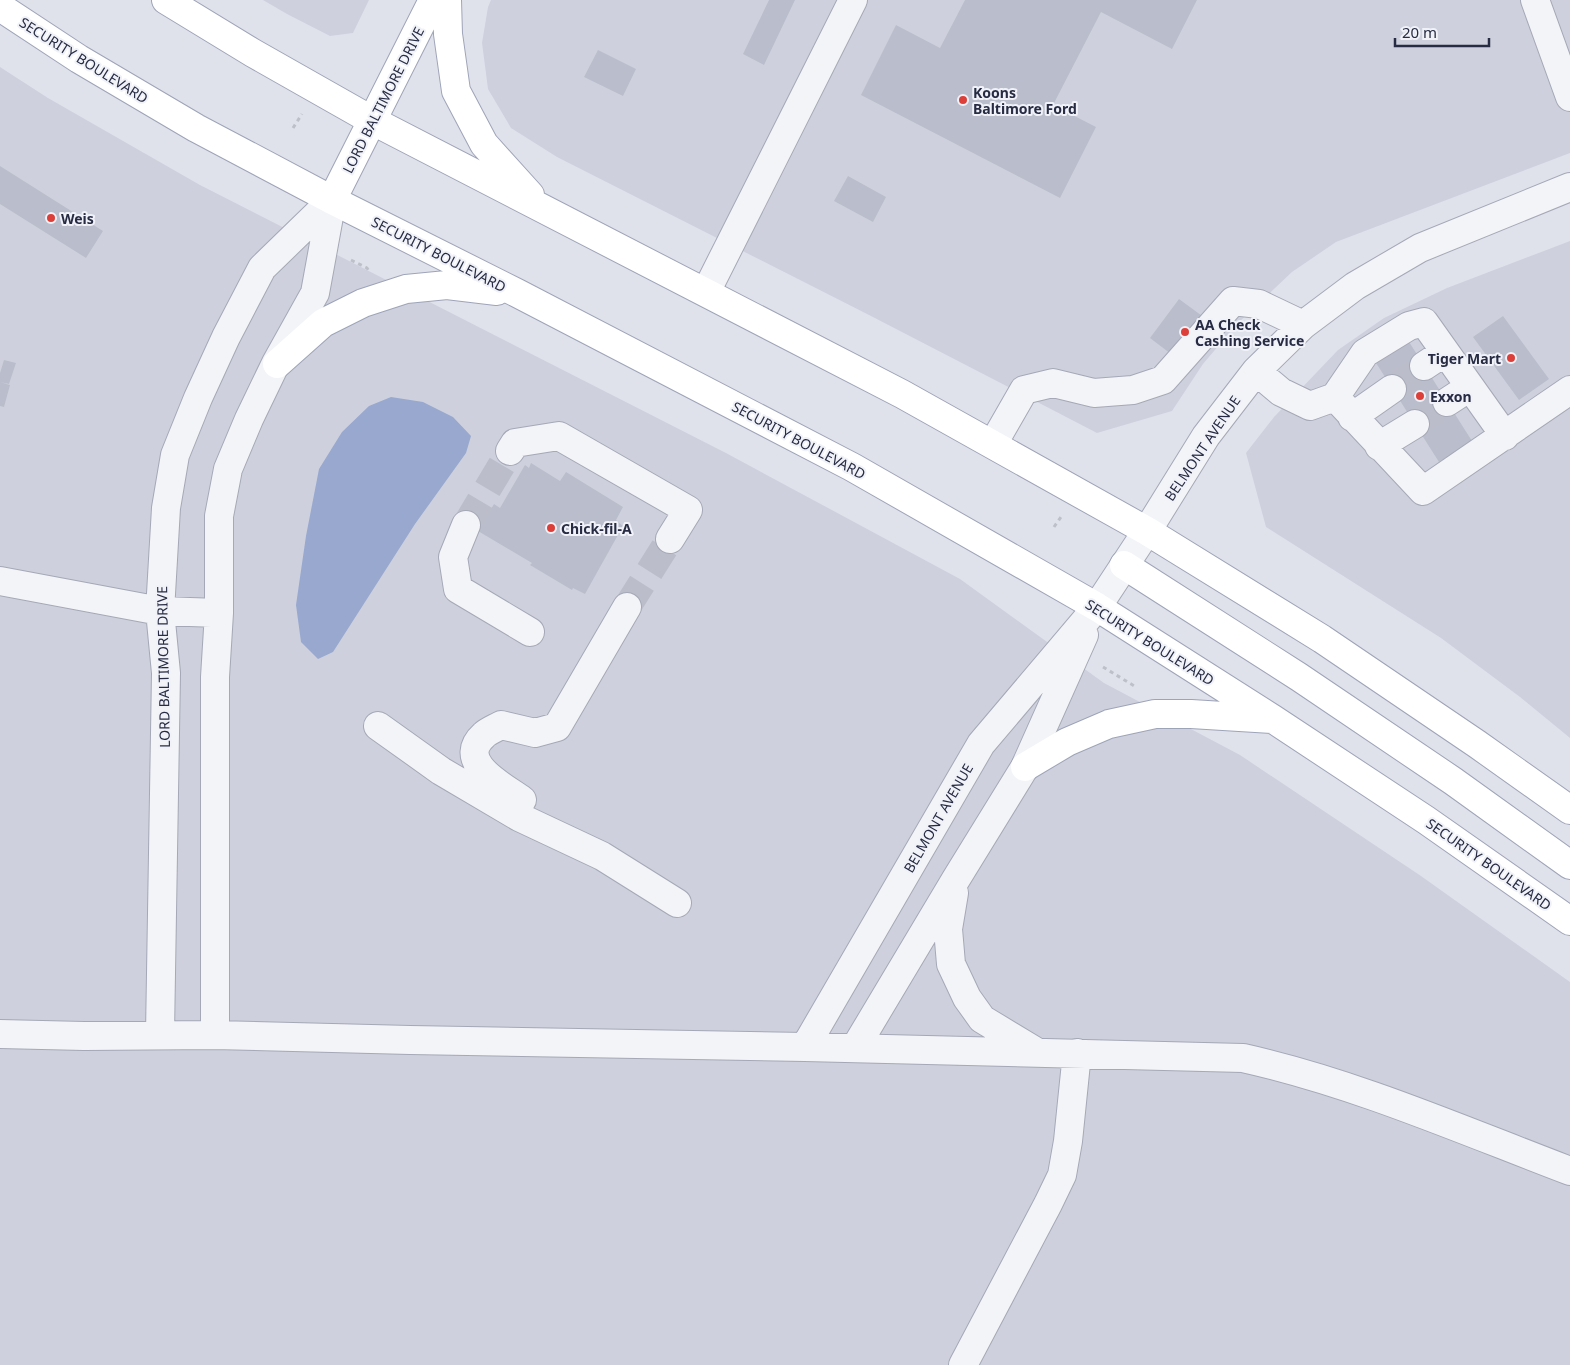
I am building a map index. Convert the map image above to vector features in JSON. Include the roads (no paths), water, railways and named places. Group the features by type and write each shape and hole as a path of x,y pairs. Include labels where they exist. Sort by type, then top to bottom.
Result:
{"main road":[{"path":"166,0 253,53 373,121 902,394 1147,531 1322,640 1477,744 1570,810"},
{"name":"LORD BALTIMORE DRIVE","path":"332,200 433,0"},
{"path":"447,0 448,34 456,91 484,144 541,207"},
{"name":"SECURITY BOULEVARD","path":"0,7 79,59 196,128 332,200 517,293 852,467 1097,607 1273,719 1426,820 1570,921"},
{"path":"277,364 324,323 363,303 406,289 447,285 517,293"},
{"path":"1124,565 1445,776 1570,865"},
{"path":"1025,767 1067,742 1109,724 1155,714 1191,714 1273,719"}],"street":[{"path":"706,292 853,0"},
{"path":"1535,0 1570,97"},
{"name":"BELMONT AVENUE","path":"804,1046 981,744 1097,607 1206,436 1256,370 1303,325 1355,286 1420,248 1570,187"},
{"name":"LORD BALTIMORE DRIVE","path":"215,1035 215,677 219,613 219,516 228,469 249,419 276,363 315,293 332,200"},
{"name":"LORD BALTIMORE DRIVE","path":"160,1034 166,673 160,610 166,508 175,455 198,398 226,337 262,268 332,200"},
{"path":"993,444 1024,390 1053,383 1094,393 1133,390 1163,380 1233,301 1259,304 1303,325"},
{"path":"1344,407 1365,354 1409,326 1424,322 1435,359 1470,386 1505,436"},
{"path":"1256,370 1281,392 1310,406 1344,407 1392,389"},
{"path":"1447,402 1470,386"},
{"path":"1344,407 1422,491 1570,390"},
{"path":"1379,446 1415,424"},
{"path":"510,451 514,444 559,436 688,510 670,539"},
{"path":"466,525 453,557 458,589 530,632"},
{"path":"0,581 160,610 219,613"},
{"path":"544,828 532,806 482,772 475,760 475,747 484,734 501,725 535,734 557,727 627,607"},
{"name":"BELMONT AVENUE","path":"855,1048 1025,767 1097,607"},
{"path":"378,726 441,771 519,817 602,856 677,903"},
{"path":"956,879 948,929 951,964 967,998 982,1019 1036,1052"},
{"path":"0,1034 84,1036 160,1034 804,1046 1243,1058 1290,1069 1363,1093 1570,1171"},
{"path":"962,1365 1048,1204 1062,1174 1068,1142 1077,1053"}],"water":[{"path":"391,397 423,402 453,417 471,436 466,453 415,524 333,652 318,659 301,642 296,605 306,536 319,469 342,432 369,406"}],"tunnel":[{"path":"1392,389 1424,366"},
{"path":"1415,424 1447,402"},
{"path":"466,525 510,451"},
{"path":"627,607 670,539"}],"place":[{"name":"Koons Baltimore Ford","path":"963,100"},
{"name":"Weis","path":"51,218"},
{"name":"AA Check Cashing Service","path":"1185,332"},
{"name":"Tiger Mart","path":"1511,358"},
{"name":"Exxon","path":"1420,396"},
{"name":"Chick-fil-A","path":"551,528"}]}
